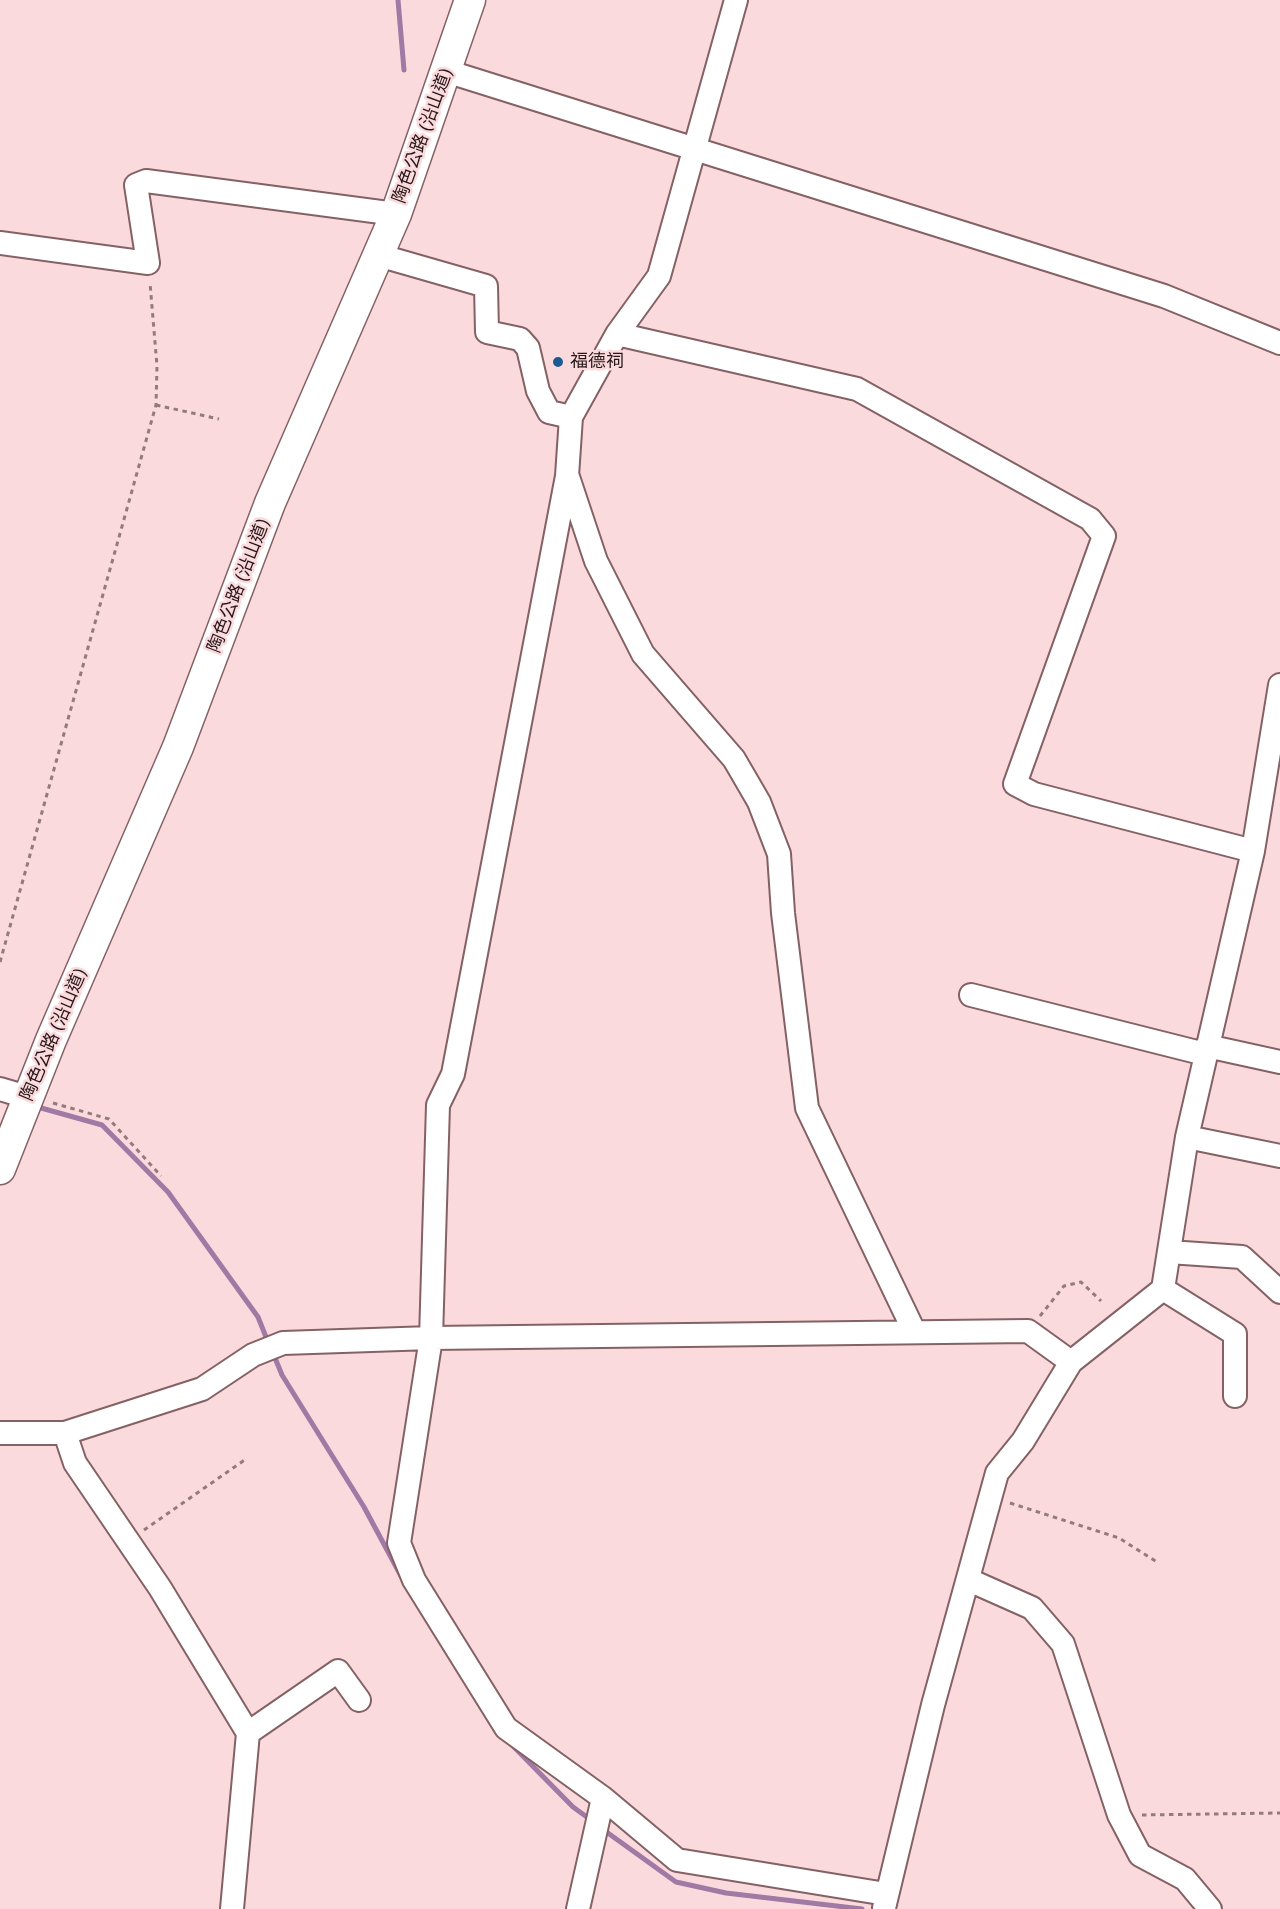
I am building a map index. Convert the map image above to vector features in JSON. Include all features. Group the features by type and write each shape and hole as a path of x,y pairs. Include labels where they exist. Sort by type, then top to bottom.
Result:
{"main road":[{"name":"陶色公路 (沿山道)","path":"0,1169 16,1125 14,1093 178,747 270,503 396,214 470,0"}],"street":[{"path":"736,0 659,276 617,334 571,417 567,476 453,1074 438,1105 431,1338 399,1543 414,1580 506,1728 603,1798 677,1860 885,1902 933,1706 997,1473 1023,1441 1071,1362 1163,1290 1187,1137 1253,851 1276,726 1280,685"},
{"path":"446,71 1164,296 1280,343"},
{"path":"0,243 148,263 136,185 146,181 396,214"},
{"path":"378,255 486,286 487,332 519,339 528,348 538,391 549,412 571,417"},
{"path":"617,334 857,389 1090,519 1104,536 1015,784 1034,794 1253,851"},
{"path":"567,476 596,561 644,654 734,759 759,802 779,854 807,1108 914,1331"},
{"path":"971,995 1206,1050 1280,1062"},
{"path":"1187,1137 1280,1156"},
{"path":"1169,1252 1242,1257 1280,1292"},
{"path":"1163,1290 1234,1334 1234,1396"},
{"path":"0,1433 65,1433 202,1389 253,1355 283,1343 431,1338 1028,1331 1071,1362"},
{"path":"65,1433 75,1463 160,1588 248,1733 232,1909"},
{"path":"969,1580 1032,1608 1063,1644 1119,1815 1140,1855 1185,1879 1210,1909"},
{"path":"248,1733 338,1671 359,1700"},
{"path":"578,1909 593,1833 603,1798"}],"path":[{"path":"0,962 156,405 157,366 148,263"},
{"path":"156,405 219,419"},
{"path":"14,1093 109,1119 161,1176"},
{"path":"1028,1331 1064,1286 1082,1282 1101,1301"},
{"path":"128,1541 246,1459"},
{"path":"991,1497 1119,1538 1157,1562"},
{"path":"1119,1815 1280,1813"}],"waterway":[{"path":"398,0 404,70"},
{"path":"34,1106 102,1125 168,1192 258,1317 268,1342"},
{"path":"273,1353 282,1375 364,1507 401,1576"},
{"path":"509,1742 573,1807 591,1820"},
{"path":"601,1828 676,1882 726,1893 862,1909"}],"place":[{"name":"福德祠","path":"558,362"}]}
